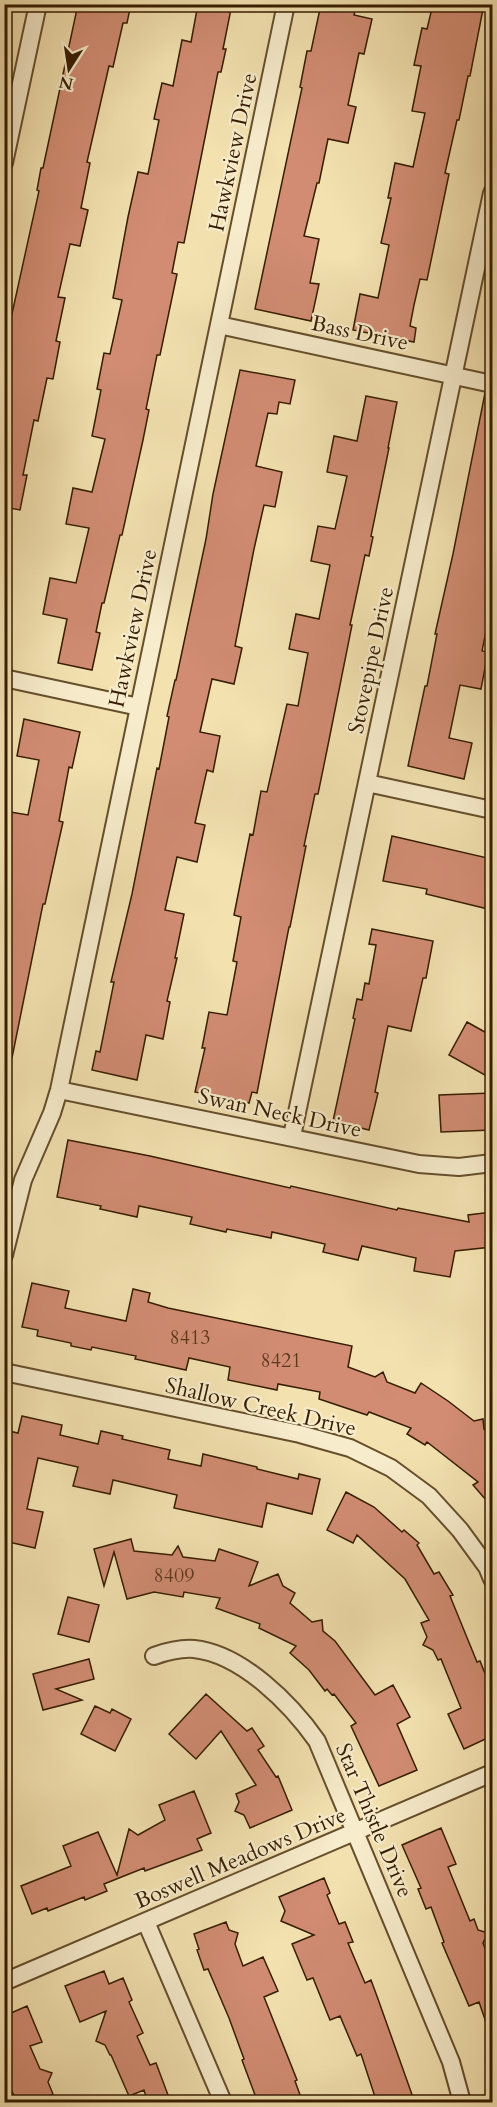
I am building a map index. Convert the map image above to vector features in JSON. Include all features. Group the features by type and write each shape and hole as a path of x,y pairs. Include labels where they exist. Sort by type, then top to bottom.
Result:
{"street":[{"path":"4,163 38,4"},
{"name":"Hawkview Drive","path":"4,1255 23,1180 52,1113 59,1090 286,4"},
{"name":"Stovepipe Drive","path":"292,1136 492,193"},
{"name":"Bass Drive","path":"219,325 492,384"},
{"path":"4,678 139,707"},
{"path":"367,783 492,810"},
{"name":"Swan Neck Drive","path":"59,1090 292,1136 419,1164 459,1167 492,1162"},
{"name":"Shallow Creek Drive","path":"4,1372 300,1434 350,1448 391,1468 429,1496 460,1530 487,1567 492,1579"},
{"name":"Star Thistle Drive","path":"154,1656 176,1649 195,1649 216,1654 235,1663 269,1688 300,1716 317,1741 451,2062 462,2103"},
{"name":"Boswell Meadows Drive","path":"4,1982 492,1773"},
{"path":"146,1922 223,2103"}],"building":[{"path":"78,4 131,4 127,23 123,23 113,67 109,66 87,162 90,163 81,208 88,210 80,246 70,244 58,297 65,298 56,341 60,342 53,379 47,378 38,421 34,420 23,475 27,475 20,510 4,507 4,350 39,191 37,190 41,168 43,168"},
{"path":"198,4 232,4 223,49 226,49 221,72 218,72 184,243 178,242 172,273 177,274 160,355 157,355 146,409 149,410 122,535 120,535 104,603 102,603 96,632 100,633 92,670 58,663 67,619 43,614 50,578 76,583 89,528 66,524 73,488 92,492 105,439 92,436 101,390 97,389 104,353 110,354 122,300 113,298 128,217 138,172 148,174 159,120 154,119 162,83 173,86 182,40 191,42"},
{"path":"321,4 357,4 354,15 372,19 364,54 359,53 348,105 356,107 348,143 328,139 319,183 317,183 304,236 319,239 310,283 319,284 311,321 255,309 302,88 300,87 307,51 311,51"},
{"path":"433,4 484,4 470,76 468,76 445,173 449,174 427,280 420,279 414,305 410,326 416,328 414,342 353,330 360,294 378,298 389,245 381,243 391,198 388,198 395,163 413,167 425,113 412,111 421,66 414,65 422,28 427,29"},
{"path":"240,370 295,380 290,404 279,402 277,414 268,413 256,466 282,472 275,507 264,505 254,549 235,646 242,648 234,684 212,679 200,732 220,736 213,772 207,770 195,823 205,825 197,862 177,857 165,910 184,914 167,1001 170,1002 163,1039 146,1035 137,1080 92,1070 96,1051 100,1052 114,982 111,982 132,894 157,768 159,769 169,717 167,716"},
{"path":"485,393 492,394 492,532 487,561 492,562 492,602 482,651 488,652 481,689 460,685 449,738 472,743 464,779 408,766 425,686 427,686 437,634 435,634"},
{"path":"366,396 397,402 371,536 373,537 369,556 365,555 350,625 352,625 318,794 315,794 304,846 306,846 257,1093 252,1092 249,1103 195,1092 205,1048 202,1048 209,1012 227,1015 237,962 233,961 241,917 234,915 261,791 267,792 287,704 298,706 308,653 289,649 296,614 319,619 330,565 311,561 318,526 335,529 347,476 327,472 334,436 357,441"},
{"path":"24,719 80,732 72,768 69,767 59,821 63,822 45,904 43,904 12,1058 4,1057 4,926 10,896 4,895 4,811 28,815 39,760 17,756"},
{"path":"392,836 492,859 492,910 426,894 427,889 383,881"},
{"path":"372,929 433,941 426,978 423,978 411,1031 388,1026 375,1092 378,1093 369,1130 333,1121 355,1019 353,1018 357,999 362,1000 365,983 369,984 376,945 369,944"},
{"path":"467,1022 492,1036 492,1079 449,1055"},
{"path":"492,1093 492,1130 441,1132 439,1095"},
{"path":"68,1140 397,1210 398,1208 469,1222 468,1215 492,1212 492,1247 455,1251 450,1277 414,1271 416,1258 362,1246 358,1260 323,1252 325,1244 272,1232 271,1238 227,1229 226,1232 190,1224 192,1217 139,1206 137,1217 100,1209 101,1206 57,1197"},
{"path":"32,1283 69,1291 65,1308 126,1321 133,1289 150,1293 148,1302 168,1308 352,1346 348,1367 375,1377 383,1372 387,1382 415,1393 421,1383 474,1421 483,1419 484,1429 492,1435 492,1507 473,1485 478,1482 427,1442 425,1445 407,1434 411,1428 369,1412 367,1415 319,1399 320,1392 278,1384 277,1390 228,1380 230,1367 189,1358 186,1370 135,1359 136,1356 92,1347 91,1350 71,1346 71,1343 37,1336 38,1330 22,1327"},
{"path":"22,1416 62,1425 60,1435 98,1444 101,1431 123,1436 122,1439 170,1450 168,1459 201,1466 203,1454 298,1479 299,1474 320,1479 312,1514 267,1503 262,1527 174,1508 177,1495 113,1480 110,1494 73,1486 78,1467 38,1458 27,1509 43,1512 35,1548 4,1541 4,1430 18,1433"},
{"path":"346,1492 374,1507 402,1532 404,1530 419,1543 417,1545 434,1574 439,1572 453,1595 450,1596 477,1662 480,1661 492,1691 492,1736 464,1749 448,1714 461,1708 441,1659 438,1660 433,1650 423,1645 427,1637 421,1623 429,1620 405,1579 357,1535 353,1543 327,1530"},
{"path":"131,1539 134,1551 172,1555 178,1546 183,1557 215,1561 219,1549 258,1562 249,1586 278,1574 283,1586 295,1593 290,1603 312,1622 322,1620 323,1631 335,1641 375,1695 393,1685 410,1717 397,1724 417,1770 379,1786 351,1726 356,1723 334,1694 332,1695 327,1689 325,1691 309,1670 290,1653 296,1646 259,1628 260,1624 216,1608 220,1598 184,1592 183,1597 154,1592 127,1599 114,1552 104,1586 94,1549"},
{"path":"68,1597 99,1605 89,1642 58,1634"},
{"path":"89,1659 94,1679 56,1689 82,1700 43,1710 33,1674"},
{"path":"206,1694 247,1731 252,1728 264,1746 258,1750 276,1777 278,1776 292,1810 250,1828 244,1815 235,1811 239,1802 236,1794 256,1785 221,1731 196,1759 169,1734"},
{"path":"95,1706 110,1713 112,1709 131,1719 115,1751 81,1734"},
{"path":"194,1791 211,1833 197,1839 202,1850 145,1871 144,1868 104,1884 107,1891 85,1900 84,1897 48,1911 47,1908 32,1914 21,1886 71,1866 63,1846 98,1832 117,1875 129,1829 138,1835 165,1820 159,1805"},
{"path":"441,1828 456,1864 448,1867 470,1921 474,1919 478,1930 488,1933 483,1943 492,1966 492,2034 490,2034 479,2002 469,2006 442,1943 444,1942 431,1907 426,1909 418,1889 421,1888 402,1845"},
{"path":"324,1878 330,1893 327,1895 339,1924 345,1922 353,1942 348,1943 365,1983 371,1980 415,2103 377,2103 361,2054 357,2056 340,2016 330,2020 313,1978 307,1980 292,1944 314,1935 281,1921 285,1911 279,1897"},
{"path":"226,1922 229,1930 238,1933 235,1944 243,1966 263,1957 278,1991 264,1997 297,2080 295,2081 303,2103 258,2103 229,2018 208,1969 204,1970 194,1934"},
{"path":"104,1971 109,1984 123,1978 132,2000 129,2002 143,2033 137,2036 150,2065 156,2063 171,2103 148,2103 144,2090 129,2096 105,2045 96,2041 106,2011 80,2022 65,1986"},
{"path":"27,2006 42,2042 30,2046 40,2069 52,2073 48,2082 53,2094 33,2103 18,2103 4,2076 4,2016"}]}
